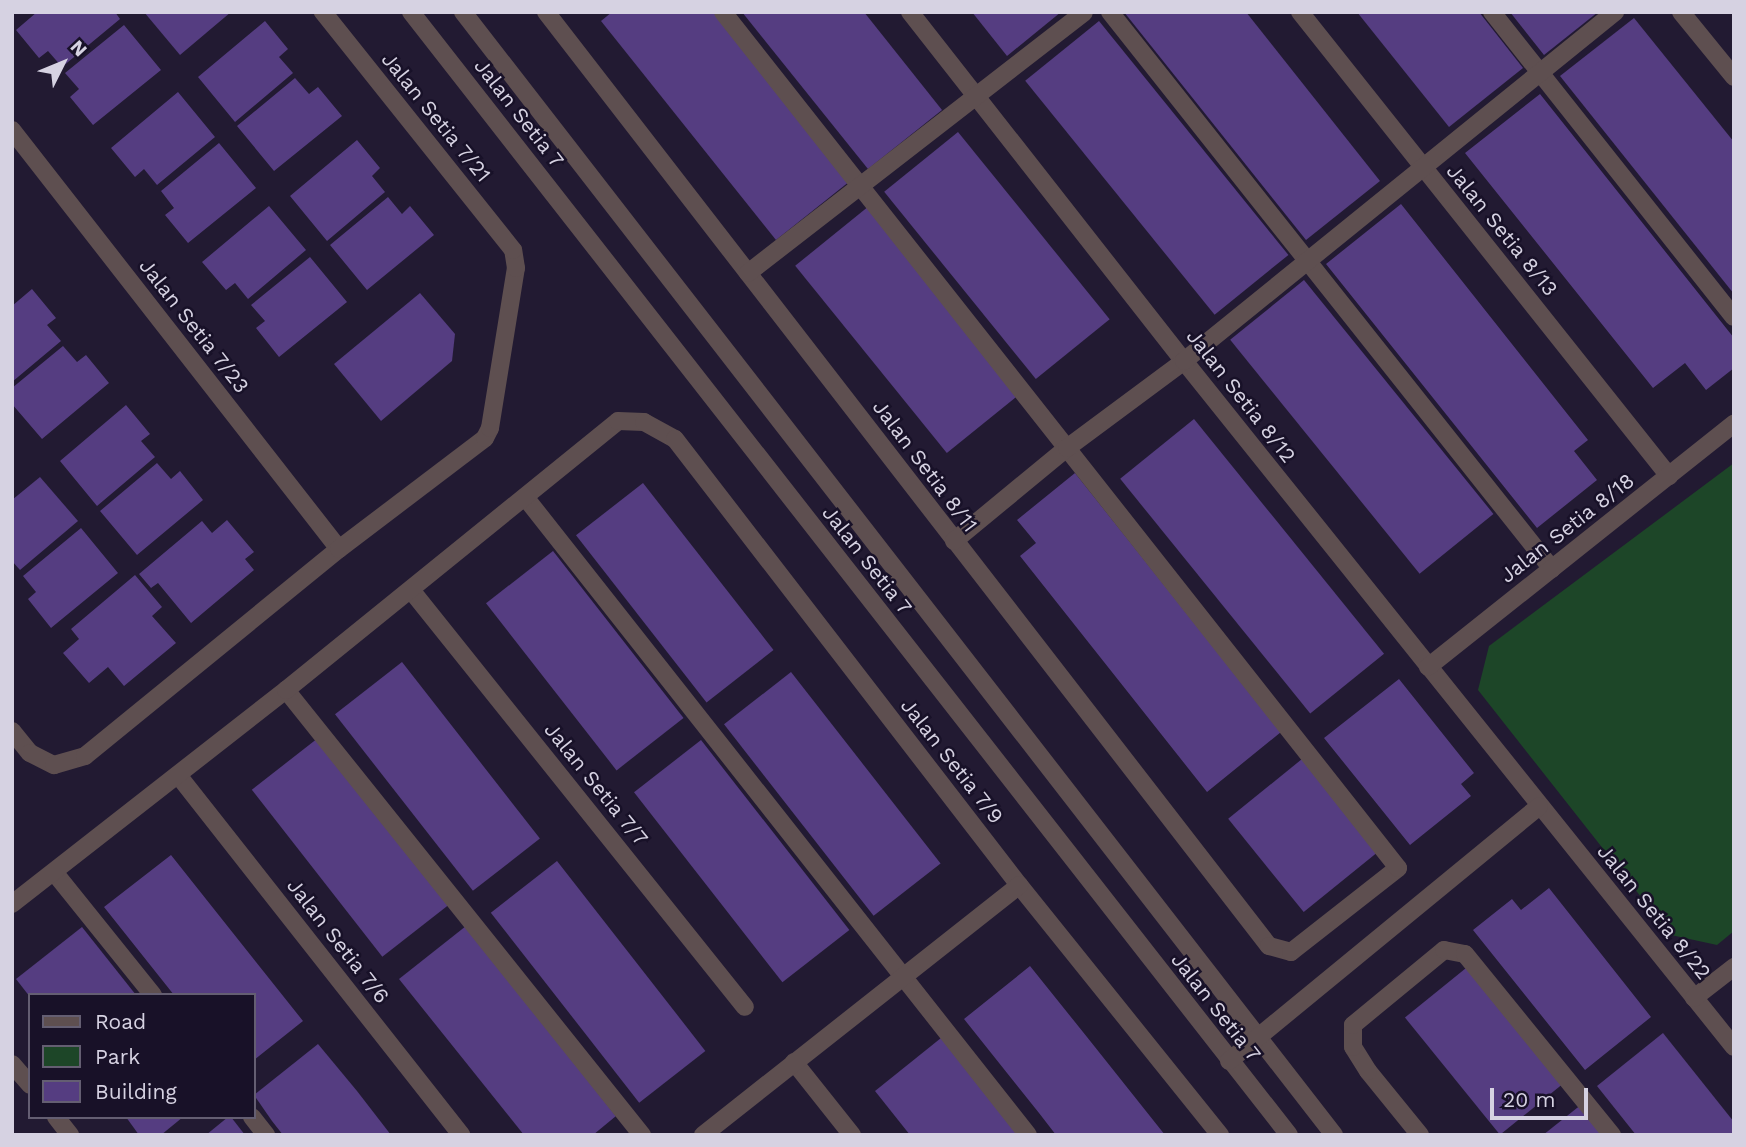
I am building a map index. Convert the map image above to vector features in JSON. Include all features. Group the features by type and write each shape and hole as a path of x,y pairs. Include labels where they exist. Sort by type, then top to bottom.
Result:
{"street":[{"name":"Jalan Setia 7/21","path":"323,12 513,250 516,268 490,428 485,438 339,549"},
{"name":"Jalan Setia 7","path":"411,12 1289,1135"},
{"name":"Jalan Setia 7","path":"463,12 1334,1135"},
{"name":"Jalan Setia 8/11","path":"545,12 1269,946 1292,952 1398,867 1067,448"},
{"path":"723,12 1067,448"},
{"name":"Jalan Setia 8/12","path":"910,12 1539,806"},
{"path":"748,272 1084,12"},
{"path":"1110,12 1552,569"},
{"name":"Jalan Setia 8/13","path":"1300,12 1669,476"},
{"path":"1492,12 1734,317"},
{"path":"954,541 1067,448 1184,360 1538,71 1615,12"},
{"path":"1681,12 1734,77"},
{"name":"Jalan Setia 7/23","path":"12,130 339,549"},
{"name":"Jalan Setia 7/9","path":"525,497 618,421 644,422 675,439 1018,885 1220,1135"},
{"name":"Jalan Setia 8/18","path":"1428,667 1734,424"},
{"path":"12,904 286,690 525,497 790,829 902,977 1028,1135"},
{"path":"12,730 30,753 54,765 85,757 339,549"},
{"name":"Jalan Setia 7/7","path":"411,590 745,1007"},
{"path":"286,690 642,1135"},
{"name":"Jalan Setia 7/6","path":"178,775 461,1135"},
{"path":"1229,1061 1539,806"},
{"name":"Jalan Setia 8/22","path":"1539,806 1734,1047"},
{"path":"54,872 151,993"},
{"path":"703,1135 1018,885"},
{"path":"1420,1135 1368,1071 1353,1047 1353,1025 1432,957 1444,950 1465,954 1612,1135"},
{"path":"1694,998 1734,967"},
{"path":"794,1062 852,1135"},
{"path":"12,1064 28,1084"},
{"path":"57,1119 70,1135"},
{"path":"254,1119 266,1135"}],"green space":[{"path":"1734,463 1734,931 1717,945 1671,935 1478,690 1489,646"}],"building":[{"path":"37,12 115,12 120,19 62,67 48,51 39,58 16,30"},
{"path":"144,12 231,12 180,55"},
{"path":"612,12 716,12 850,181 776,240 601,21"},
{"path":"742,12 864,12 942,110 868,169"},
{"path":"972,12 1061,12 1007,56"},
{"path":"1124,12 1246,12 1380,181 1306,240"},
{"path":"1357,12 1479,12 1523,68 1449,127"},
{"path":"1510,12 1598,12 1544,55"},
{"path":"1634,18 1734,142 1734,294 1560,76"},
{"path":"265,21 288,49 279,57 293,73 235,122 198,77"},
{"path":"1099,21 1288,255 1215,315 1025,81"},
{"path":"124,25 161,70 93,125 70,97 79,89 65,73"},
{"path":"295,78 309,94 318,87 342,116 274,171 237,126"},
{"path":"178,92 215,137 157,185 144,169 135,177 111,148"},
{"path":"1540,94 1734,338 1734,368 1706,390 1685,363 1653,388 1465,153"},
{"path":"958,132 1110,319 1036,379 884,192"},
{"path":"357,140 380,168 372,176 385,192 327,241 290,196"},
{"path":"219,143 256,188 188,243 165,215 174,208 161,191"},
{"path":"388,197 402,214 410,206 434,235 367,290 330,245"},
{"path":"1401,204 1588,440 1574,451 1597,480 1537,528 1326,264"},
{"path":"269,206 306,250 248,299 235,283 226,290 202,262"},
{"path":"869,206 1021,393 947,453 795,266"},
{"path":"310,257 347,302 279,357 256,328 265,321 251,305"},
{"path":"1304,280 1493,514 1420,574 1230,340"},
{"path":"32,289 56,318 47,325 61,341 12,382 12,306"},
{"path":"420,293 455,334 452,361 381,421 334,364"},
{"path":"63,346 77,362 86,355 109,383 42,439 12,404 12,388"},
{"path":"126,405 150,434 141,441 155,457 97,506 60,461"},
{"path":"1194,419 1384,654 1310,713 1120,479"},
{"path":"157,463 171,479 180,471 203,500 137,555 100,511"},
{"path":"1075,473 1281,732 1207,792 1020,556 1036,543 1017,520"},
{"path":"40,477 78,521 20,570 12,561 12,500"},
{"path":"643,483 774,650 707,702 576,535"},
{"path":"227,520 254,552 245,559 254,570 191,623 158,583 151,588 139,574 202,521 212,533"},
{"path":"81,528 118,573 51,628 28,599 36,592 23,576"},
{"path":"553,551 684,718 617,770 486,603"},
{"path":"135,575 162,607 152,616 176,643 124,686 108,667 89,683 63,653 79,639 71,629"},
{"path":"402,662 540,839 473,891 335,714"},
{"path":"791,672 941,863 874,916 724,724"},
{"path":"1399,679 1474,773 1461,784 1471,796 1410,845 1324,738"},
{"path":"318,738 449,905 382,957 252,790"},
{"path":"701,740 849,930 782,982 634,792"},
{"path":"1302,759 1378,852 1304,912 1228,819"},
{"path":"171,855 303,1021 256,1058 256,993 172,993 104,907"},
{"path":"557,861 705,1051 639,1103 491,913"},
{"path":"1549,888 1651,1017 1585,1070 1473,930 1512,899 1521,910"},
{"path":"466,926 616,1116 593,1135 524,1135 399,979"},
{"path":"82,927 134,993 28,994 16,979"},
{"path":"1471,964 1566,1081 1500,1135 1405,1017"},
{"path":"1030,966 1165,1135 1056,1135 964,1019"},
{"path":"1663,1033 1734,1122 1734,1135 1636,1135 1597,1086"},
{"path":"941,1038 1018,1135 910,1135 875,1091"},
{"path":"318,1044 391,1135 283,1135 256,1098 256,1093"},
{"path":"1582,1104 1607,1135 1543,1135"},
{"path":"127,1119 181,1119 161,1135 139,1135"},
{"path":"226,1119 233,1119 245,1135 206,1135"}]}
